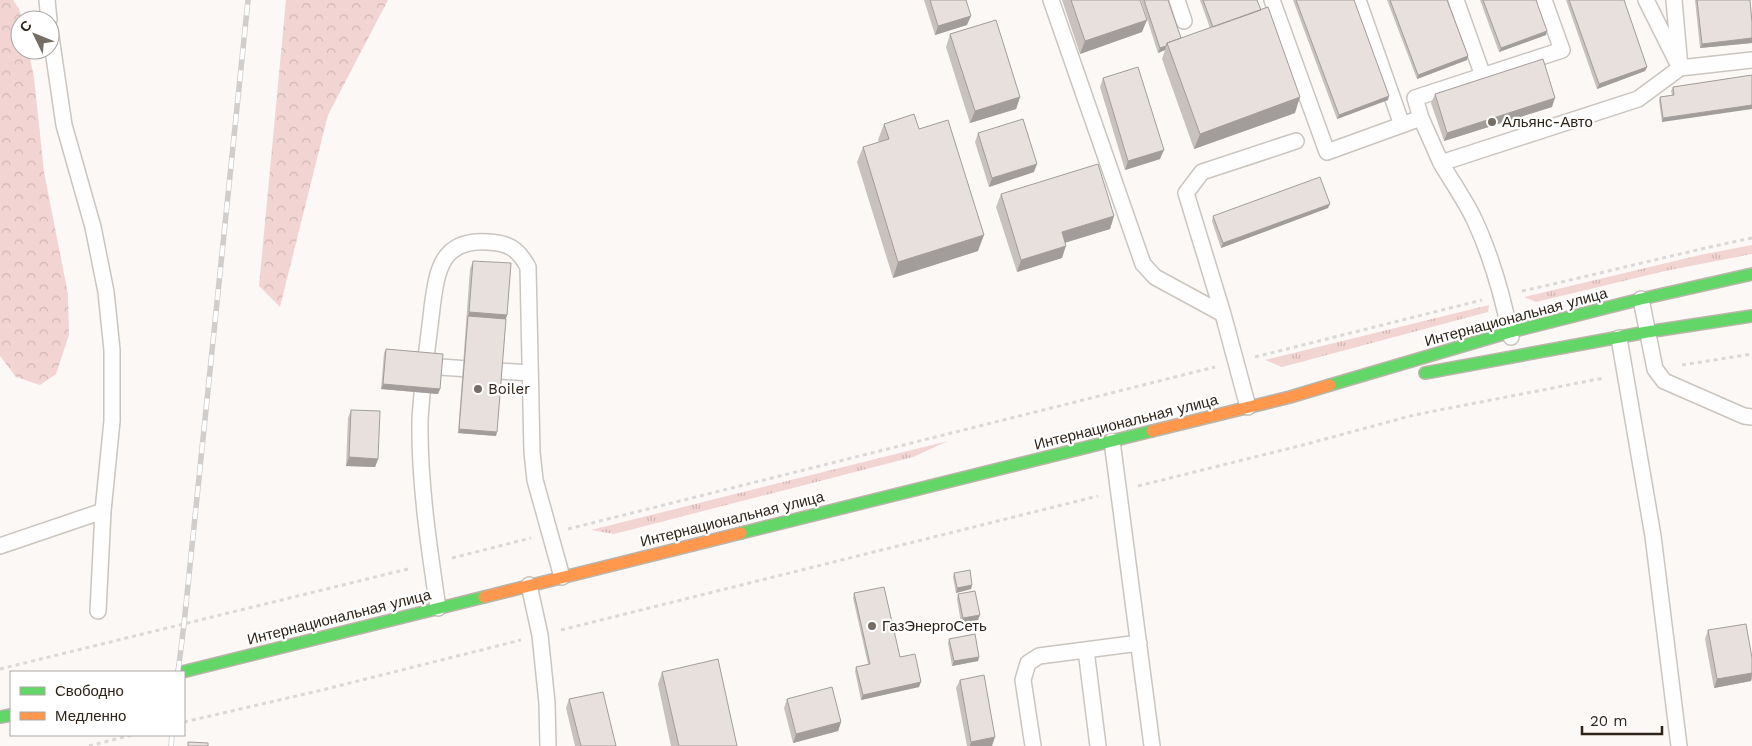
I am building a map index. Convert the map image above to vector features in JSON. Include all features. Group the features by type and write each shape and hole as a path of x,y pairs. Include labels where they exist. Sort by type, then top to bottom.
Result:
{"main road":[{"name":"Интернациональная улица","path":"185,671 1290,397 1510,332 1641,299 1752,274"},
{"name":"Интернациональная улица","path":"1418,374 1647,332 1752,316"},
{"name":"Интернациональная улица","path":"1290,397 1398,378"}],"lane":[{"path":"1051,0 1144,264 1155,278 1223,314"},
{"path":"1177,0 1184,21"},
{"path":"1272,0 1327,152 1421,118"},
{"path":"1358,0 1402,125"},
{"path":"1456,0 1483,76"},
{"path":"1516,357 1501,295 1480,234 1473,218 1441,163 1421,118 1415,98 1562,50 1544,0"},
{"path":"1646,0 1680,68"},
{"path":"1674,0 1680,68"},
{"path":"54,60 64,125 93,226 106,292 112,350 112,421 103,511 98,611"},
{"path":"1441,163 1638,99 1680,68 1752,60"},
{"path":"1248,407 1223,314 1186,193 1202,172 1296,141"},
{"path":"438,608 421,465 420,420 436,275 448,254 462,245 476,242 501,243 512,247 521,255 528,267 529,374 535,480 562,577"},
{"path":"1641,299 1654,369 1664,381 1744,416 1752,417"},
{"path":"1619,338 1653,536 1679,746"},
{"path":"425,366 529,374"},
{"path":"1112,441 1152,746"},
{"path":"0,546 103,511"},
{"path":"529,585 540,636 547,703 548,746"},
{"path":"1033,746 1023,680 1028,663 1039,656 1139,644"},
{"path":"1086,650 1098,746"}],"path":[{"path":"0,669 432,563 1501,295 1593,276 1689,251 1752,238"},
{"path":"1654,369 1752,354"},
{"path":"185,722 540,636 1303,445 1414,415 1625,374"},
{"path":"88,746 128,736"}],"green space":[{"path":"0,0 13,0 19,10 10,10 10,60 30,60 34,77 44,172 68,294 69,335 56,374 40,385 16,377 0,356"},
{"path":"286,0 388,0 328,115 280,307 259,286"},
{"path":"1752,245 1752,254 1665,271 1536,302 1524,297 1700,255"},
{"path":"1489,305 1488,312 1282,367 1265,360"},
{"path":"948,441 913,457 614,534 591,530"}],"building":[{"path":"930,0 966,0 971,16 938,26"},
{"path":"1071,0 1140,0 1147,20 1085,41"},
{"path":"1144,0 1168,0 1181,38 1167,43 1166,46 1160,48"},
{"path":"1203,0 1257,0 1261,10 1213,27"},
{"path":"1296,0 1354,0 1389,96 1339,115"},
{"path":"1390,0 1447,0 1468,56 1418,75"},
{"path":"1483,0 1536,0 1547,31 1501,48"},
{"path":"1569,0 1624,0 1647,67 1599,84"},
{"path":"1697,0 1750,0 1752,38 1702,44"},
{"path":"1268,7 1300,97 1200,134 1167,43"},
{"path":"996,20 1020,97 975,111 950,34"},
{"path":"1543,59 1555,98 1447,133 1435,94"},
{"path":"1138,67 1164,150 1128,161 1103,78"},
{"path":"1752,75 1752,105 1663,118 1660,97 1674,95 1673,87"},
{"path":"914,114 919,129 948,120 984,235 898,262 863,147 889,139 884,124"},
{"path":"1023,119 1037,164 992,178 978,133"},
{"path":"1098,164 1114,216 1062,232 1066,246 1021,260 1001,194"},
{"path":"1320,177 1330,204 1223,243 1213,216"},
{"path":"473,261 511,263 507,315 469,312"},
{"path":"468,316 506,319 497,432 459,429"},
{"path":"386,349 443,354 440,389 383,384"},
{"path":"351,410 380,411 378,459 349,457"},
{"path":"970,570 972,585 957,588 954,573"},
{"path":"884,587 900,657 915,654 921,682 863,695 856,667 870,664 854,593"},
{"path":"975,591 980,615 963,618 958,594"},
{"path":"1746,624 1752,658 1752,673 1717,679 1708,630"},
{"path":"975,634 979,657 954,661 949,639"},
{"path":"718,659 737,746 679,746 662,672"},
{"path":"984,675 995,737 971,742 960,680"},
{"path":"832,687 841,722 796,734 787,699"},
{"path":"603,692 616,746 581,746 569,699"},
{"path":"188,742 208,743 208,746 188,746"}],"railway":[{"path":"178,671 248,0"},
{"path":"171,746 172,736"}],"traffic: fast":[{"path":"1330,385 1510,332 1641,299 1752,274"},
{"path":"1425,373 1647,332 1752,316"},
{"path":"741,533 1152,431"},
{"path":"185,671 484,597"},
{"path":"0,717 10,715"}],"traffic: slow":[{"path":"1152,431 1290,397 1330,385"},
{"path":"484,597 741,533"}],"place":[{"name":"Альянс-Авто","path":"1492,122"},
{"name":"Boiler","path":"478,389"},
{"name":"ГазЭнергоСеть","path":"872,626"}]}
